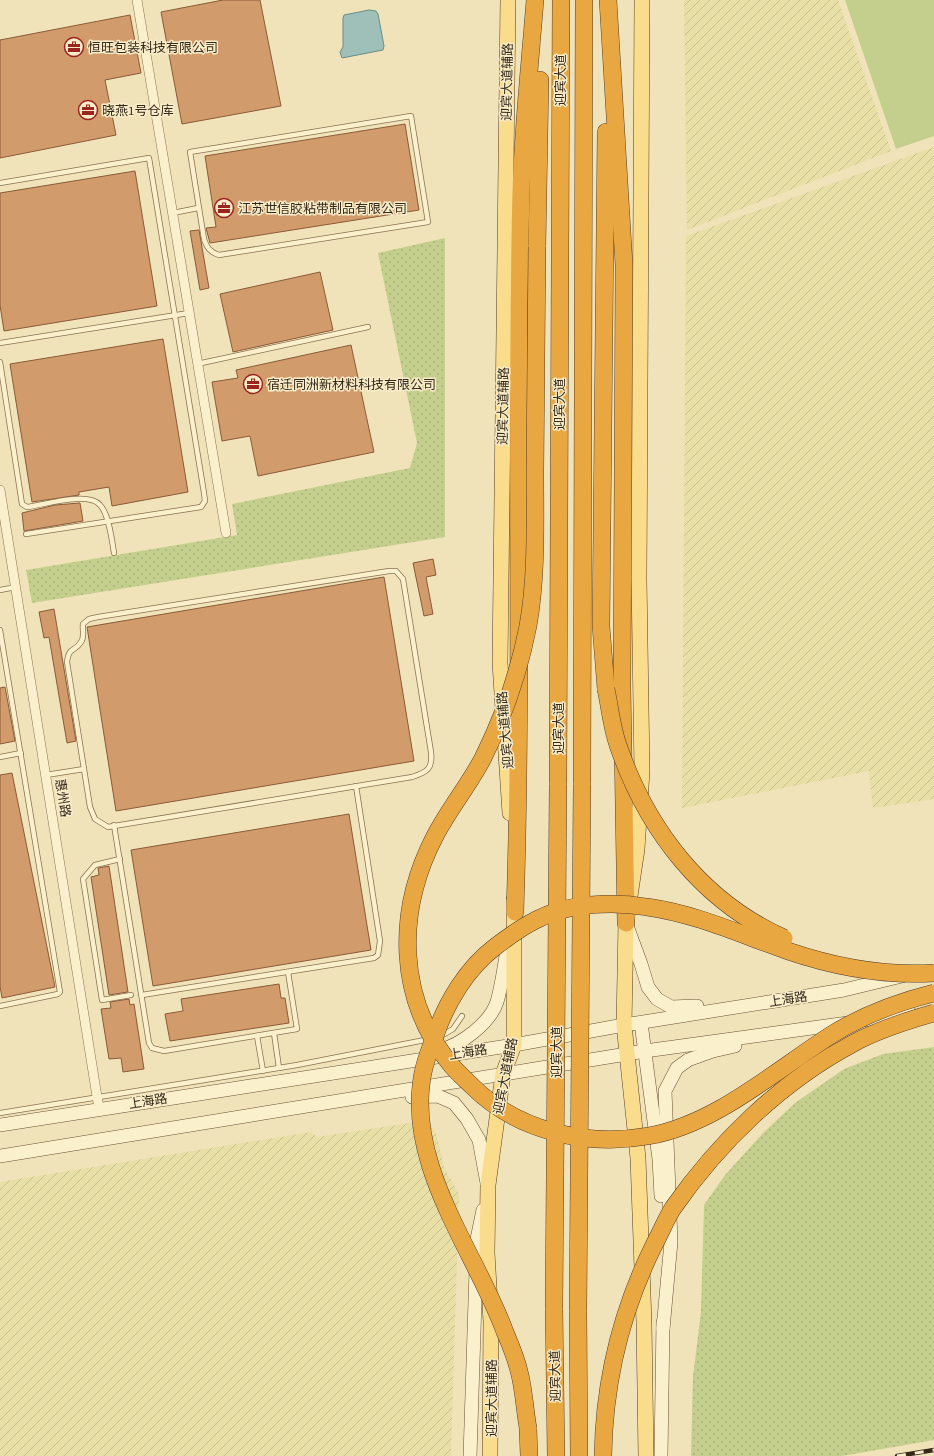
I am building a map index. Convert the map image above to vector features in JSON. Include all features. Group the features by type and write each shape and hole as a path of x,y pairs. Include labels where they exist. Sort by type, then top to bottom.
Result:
{"highway":[{"path":"514,912 518,812 518,356 521,189 535,0"},
{"path":"541,0 536,247 535,518 532,606 526,638 512,692 482,759 435,837 421,870 409,910 406,947 412,989 425,1025 452,1066 480,1093 518,1119 546,1130 572,1137 616,1140 650,1136 684,1126 721,1108 835,1033 875,1012 905,1000 934,993"},
{"name":"迎宾大道","path":"556,1456 554,1308 558,785 561,0"},
{"name":"迎宾大道","path":"579,1456 578,1310 582,785 584,0"},
{"path":"608,0 602,626 606,689 618,747 648,813 666,841 689,871 737,913 764,929 787,940 824,952 864,961 934,968"},
{"path":"608,0 624,265 622,687 626,923"},
{"path":"529,1456 528,1428 520,1373 505,1330 446,1207 428,1161 420,1112 424,1070 440,1020 461,983 484,955 538,919 576,907 630,904 669,910 732,929 789,952 852,968 889,973 934,973"},
{"path":"603,1456 606,1402 615,1353 632,1298 650,1254 672,1210 705,1167 739,1130 766,1104 794,1082 853,1043 899,1024 934,1012"}],"main road":[{"name":"迎宾大道辅路","path":"490,1456 491,1321 487,1253 488,1185 503,1074 514,1045 514,912 508,778 500,663 508,0"},
{"path":"642,0 639,579 642,771 637,849 626,923 624,1025 638,1158 644,1323 646,1456"}],"street":[{"path":"137,0 226,533"},
{"name":"惠州路","path":"0,490 99,1103"},
{"path":"280,1074 397,1058 450,1048 466,1039 489,1015 496,1003 514,912"},
{"path":"626,923 648,987 657,1000 671,1007 714,1005 844,990"},
{"name":"上海路","path":"0,1125 99,1103 280,1074 514,1045 624,1025 844,990 934,968"},
{"path":"0,1156 645,1051 873,1019 934,1012"},
{"path":"663,1329 671,1242 665,1090 677,1068 688,1060 713,1051 873,1019"},
{"path":"640,1023 659,1158 663,1232 661,1456"},
{"path":"286,1109 372,1100 438,1096 454,1104 467,1119 479,1140 488,1185 478,1239 470,1456"}],"lane":[{"path":"411,116 428,222 219,255 212,253 207,247 198,208 190,152 411,116"},
{"path":"0,183 149,158 205,501 201,506 26,534"},
{"path":"172,213 198,208"},
{"path":"0,342 189,313"},
{"path":"198,364 368,327"},
{"path":"0,362 22,504 27,507 80,498 93,500 101,506 107,521 114,553"},
{"path":"396,571 403,579 432,763 428,769 412,777 356,786 108,827 95,819 90,807 67,662 68,654 73,648 81,643 83,637 82,624 89,619 374,573 396,571"},
{"path":"0,590 16,587"},
{"path":"0,630 60,992 58,994 0,1006"},
{"path":"0,757 21,752"},
{"path":"46,775 84,769"},
{"path":"142,995 374,958 378,955 380,941 356,786"},
{"path":"114,825 149,1043 152,1048 157,1050 297,1029 288,972"},
{"path":"120,859 95,864 83,879 102,1000 131,995"},
{"path":"0,1113 99,1103 262,1071 280,1074 443,1035 453,1029 462,1016"},
{"path":"274,1033 280,1074"},
{"path":"257,1036 262,1071"}],"shaded area":[{"path":"684,0 838,0 891,151 687,230"},
{"path":"934,147 934,799 873,808 869,771 682,808 686,236"},
{"path":"428,1120 437,1136 444,1167 459,1194 451,1456 0,1456 0,1182 311,1132 317,1137"}],"green space":[{"path":"845,0 934,0 934,136 896,149"},
{"path":"445,238 445,537 32,603 26,570 237,535 232,504 410,468 417,443 378,253"},
{"path":"934,1047 934,1440 842,1456 691,1456 693,1376 701,1312 704,1205 725,1175 764,1132 795,1103 844,1069 883,1054"}],"water":[{"path":"369,10 376,11 378,14 384,46 383,50 342,58 340,52 343,47 344,15"}],"building":[{"path":"223,0 260,0 281,106 182,124 161,12"},
{"path":"130,15 141,73 105,80 116,135 0,158 0,40"},
{"path":"405,124 419,210 210,243 206,228 216,227 205,156"},
{"path":"135,171 157,306 4,331 0,305 0,193"},
{"path":"199,230 209,288 200,290 190,231"},
{"path":"320,272 333,330 233,352 220,294"},
{"path":"163,339 188,492 112,506 109,487 79,492 79,495 32,502 10,364"},
{"path":"351,345 374,452 258,476 250,436 222,441 212,382 238,378 236,370"},
{"path":"80,503 83,521 24,531 22,513 55,505"},
{"path":"433,559 436,575 426,577 433,614 424,616 413,563"},
{"path":"384,577 414,761 116,811 87,627"},
{"path":"54,609 76,741 67,743 49,637 44,638 39,612"},
{"path":"5,687 15,741 0,744 0,688"},
{"path":"12,773 55,987 2,998 0,986 0,775"},
{"path":"349,814 371,950 153,986 131,850"},
{"path":"109,866 128,992 109,995 91,877 99,875 98,868"},
{"path":"279,984 281,998 285,998 289,1023 170,1041 165,1014 183,1011 181,999"},
{"path":"129,999 130,1005 134,1004 144,1069 123,1072 121,1058 109,1059 101,1009 111,1008 110,1002"}],"railway":[{"path":"897,1456 934,1450"}],"place":[{"name":"恒旺包装科技有限公司","path":"74,47"},
{"name":"晓燕1号仓库","path":"88,110"},
{"name":"江苏世信胶粘带制品有限公司","path":"224,208"},
{"name":"宿迁同洲新材料科技有限公司","path":"253,384"}]}
